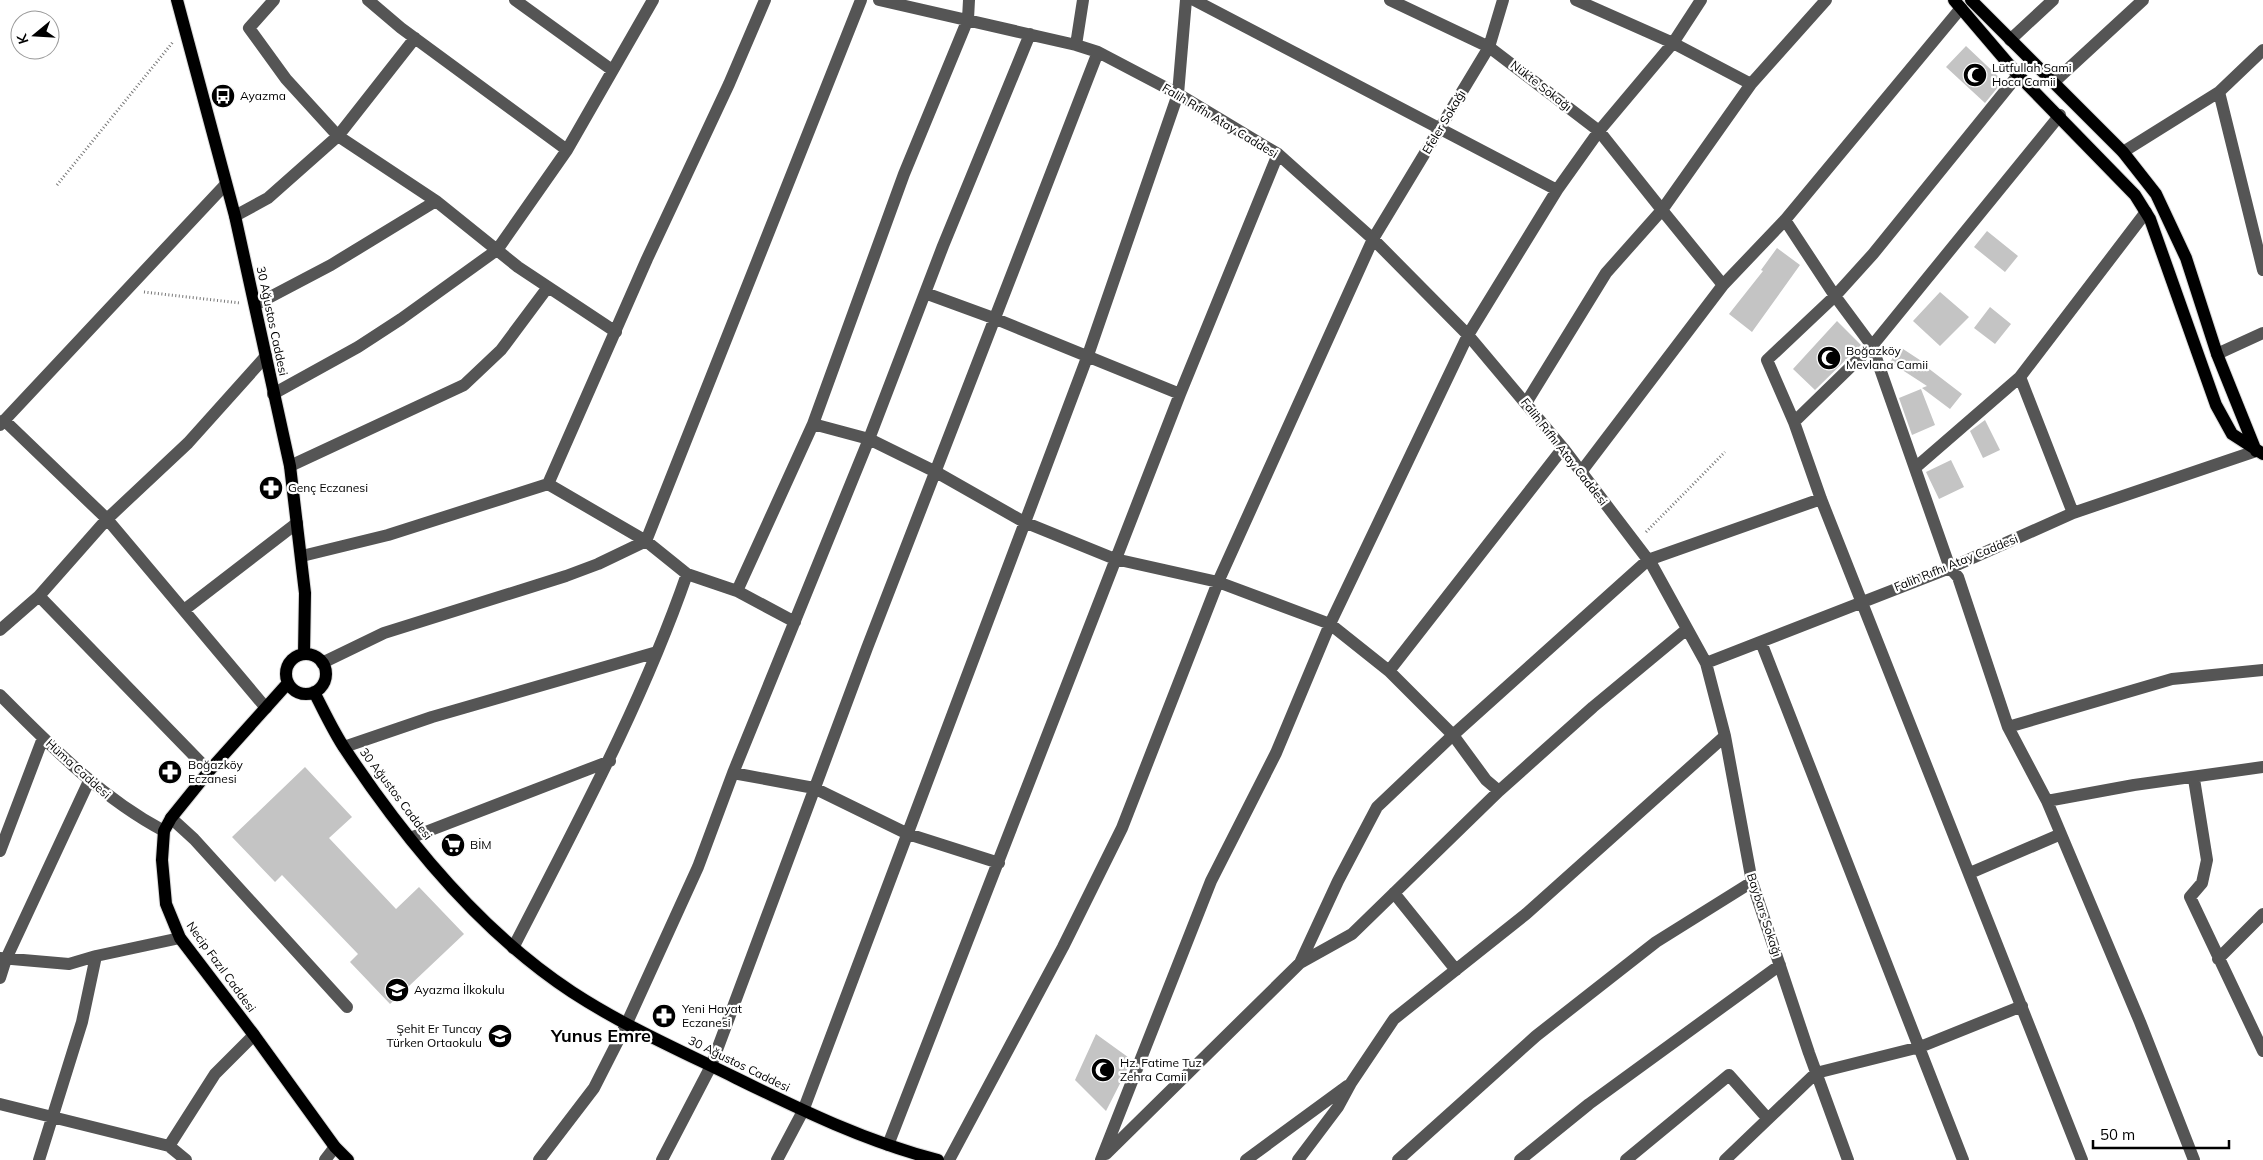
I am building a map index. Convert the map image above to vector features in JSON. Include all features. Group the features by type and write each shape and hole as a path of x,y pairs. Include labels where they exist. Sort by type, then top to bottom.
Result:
{"main road":[{"name":"30 Ağustos Caddesi","path":"177,0 235,216 290,466 302,556 306,622 304,654"},
{"path":"1971,0 2054,82 2144,177 2166,212 2186,258 2217,354 2259,452"},
{"path":"1957,4 2018,75 2060,115 2135,195 2146,212 2216,405 2232,434 2259,452"},
{"path":"304,654 318,658 322,663 325,669 324,682 314,692 302,694 291,688 286,676 288,664 292,659 304,654"},
{"name":"Necip Fazıl Caddesi","path":"288,683 209,770 171,818 164,831 162,860 166,904 180,938 335,1146 348,1160"},
{"name":"30 Ağustos Caddesi","path":"314,692 344,747 410,838 461,896 513,948 570,990 626,1024 803,1111 914,1157 938,1160"}],"street":[{"path":"274,0 249,28 286,79 338,136 436,201 518,267 616,332"},
{"path":"368,0 415,38 567,150"},
{"path":"515,0 612,70"},
{"path":"273,394 358,347 394,324 497,250 567,150 653,0"},
{"path":"548,484 647,259 729,84 765,0"},
{"path":"322,663 384,632 566,576 598,564 646,541 861,0"},
{"name":"Falih Rıfhı Atay Caddesi","path":"879,0 968,19 1098,52 1178,94 1278,154 1373,239 1468,336 1526,403 1563,448 1648,560 1706,664 1950,568 2073,513 2259,452"},
{"path":"737,592 813,424 904,174 968,19 970,0"},
{"path":"1076,45 1083,0"},
{"path":"777,1160 803,1111 1088,355 1178,94 1186,0"},
{"path":"1194,0 1557,190"},
{"name":"Nükte Sokağı","path":"1390,0 1489,47 1599,131 1724,285"},
{"name":"Efeler Sokağı","path":"950,1160 1063,947 1122,828 1218,582 1373,239 1489,47 1503,0"},
{"path":"1576,0 1673,43 1750,84"},
{"path":"1102,1159 1211,881 1276,753 1330,624 1468,336 1557,190 1599,131 1673,43 1701,0"},
{"path":"1526,403 1606,273 1662,210 1750,84 1826,0"},
{"path":"2010,40 2053,0"},
{"path":"2054,82 2143,0"},
{"path":"1581,472 1724,285 1785,220 1957,4"},
{"path":"539,1160 594,1088 626,1024 698,867 869,439 924,293 1030,34"},
{"path":"235,216 268,198 338,136 415,38"},
{"path":"2122,152 2219,92 2263,50"},
{"path":"662,1160 712,1066 814,788 1098,52"},
{"path":"2018,75 1879,246 1835,296 1767,360 1794,422 1821,498 2082,1160"},
{"path":"2219,92 2263,270"},
{"path":"1794,422 1872,346 2060,115"},
{"path":"888,1145 1115,559 1278,154"},
{"path":"226,184 2,422 107,519 266,708"},
{"path":"255,305 331,265 436,201"},
{"path":"1916,468 2020,377 2146,212"},
{"path":"1785,220 1835,296 1872,346 1950,568 1958,577 2008,727 2047,801 2140,1022 2194,1160"},
{"path":"290,466 464,385 501,350 548,288"},
{"path":"924,293 1088,355 1180,394"},
{"path":"2217,354 2263,333"},
{"path":"0,630 40,596 107,519 188,443 266,356"},
{"path":"2020,377 2073,513"},
{"path":"813,424 869,439 936,472 1024,522 1115,559 1218,582 1330,624 1389,671 1453,735 1486,780 1499,791"},
{"path":"1389,671 1563,448"},
{"path":"302,556 388,535 548,484 646,541 688,574 737,592 796,622"},
{"path":"1300,963 1338,881 1377,807 1453,735 1648,560 1821,498"},
{"path":"184,610 297,522"},
{"path":"513,948 610,761 688,574"},
{"path":"40,596 209,770"},
{"path":"1102,1159 1300,963 1352,934 1499,791 1593,707 1688,629"},
{"path":"1762,642 1963,1160"},
{"path":"344,747 432,716 657,652"},
{"name":"Baybars Sokağı","path":"1706,664 1725,736 1752,882 1816,1073 1848,1160"},
{"path":"2008,727 2172,679 2263,670"},
{"name":"Hüma Caddesi","path":"0,695 89,781 124,808 164,831"},
{"path":"1298,1160 1338,1106 1351,1083 1394,1019 1526,914 1725,736"},
{"path":"0,851 43,738"},
{"path":"410,838 610,761"},
{"path":"2047,801 2263,767"},
{"path":"734,773 814,788 908,834 998,863"},
{"path":"2194,778 2207,860 2202,883 2190,897 2263,1051"},
{"path":"0,978 3,959 89,781"},
{"path":"171,818 194,839 347,1008"},
{"path":"1970,873 2061,834"},
{"path":"1398,1160 1536,1036 1656,942 1752,882"},
{"path":"1394,893 1456,970"},
{"path":"2218,959 2263,914"},
{"path":"3,959 69,964 96,956 180,938"},
{"path":"38,1160 82,1022 96,956"},
{"path":"1520,1160 1589,1104 1780,966"},
{"path":"1725,1160 1816,1073 1920,1047 2022,1006"},
{"path":"169,1146 215,1074 254,1035"},
{"path":"1626,1160 1729,1075 1768,1119"},
{"path":"1246,1160 1351,1083"},
{"path":"0,1104 169,1146 186,1160"},
{"path":"325,1160 335,1146"}],"path":[{"path":"57,186 184,28"},
{"path":"126,290 255,305"},
{"path":"1635,544 1724,452"}],"building":[{"name":"Lütfullah Sami Hoca Camii","path":"1966,46 2003,81 1985,103 1946,67"},
{"path":"1987,231 2018,256 2005,272 1974,247"},
{"path":"1777,248 1800,265 1752,332 1729,314 1763,271 1761,270"},
{"path":"1940,292 1969,317 1940,346 1913,321"},
{"path":"1990,307 2011,324 1995,344 1974,328"},
{"name":"Boğazköy Mevlana Camii","path":"1837,321 1861,345 1815,390 1793,369"},
{"path":"1900,347 1929,366 1928,368 1962,394 1950,409 1922,388 1927,386 1890,362"},
{"path":"1921,389 1935,425 1912,435 1899,398"},
{"path":"1985,420 2000,450 1983,458 1970,431"},
{"path":"1951,460 1964,487 1939,499 1926,472"},
{"path":"305,767 352,817 329,838 396,909 419,887 464,934 390,1004 350,962 358,954 282,875 275,882 232,837"},
{"name":"Hz. Fatime Tuz Zehra Camii","path":"1096,1034 1132,1060 1106,1111 1075,1080"}],"place":[{"name":"Lütfullah Sami Hoca Camii","path":"1975,75"},
{"name":"Ayazma","path":"223,96"},
{"name":"Boğazköy Mevlana Camii","path":"1829,358"},
{"name":"Genç Eczanesi","path":"271,488"},
{"name":"Boğazköy Eczanesi","path":"170,772"},
{"name":"BİM","path":"453,845"},
{"name":"Ayazma İlkokulu","path":"397,990"},
{"name":"Yeni Hayat Eczanesi","path":"664,1016"},
{"name":"Şehit Er Tuncay Türken Ortaokulu","path":"500,1036"},
{"name":"Hz. Fatime Tuz Zehra Camii","path":"1103,1070"}],"district":[{"name":"Yunus Emre","path":"601,1036"}]}
